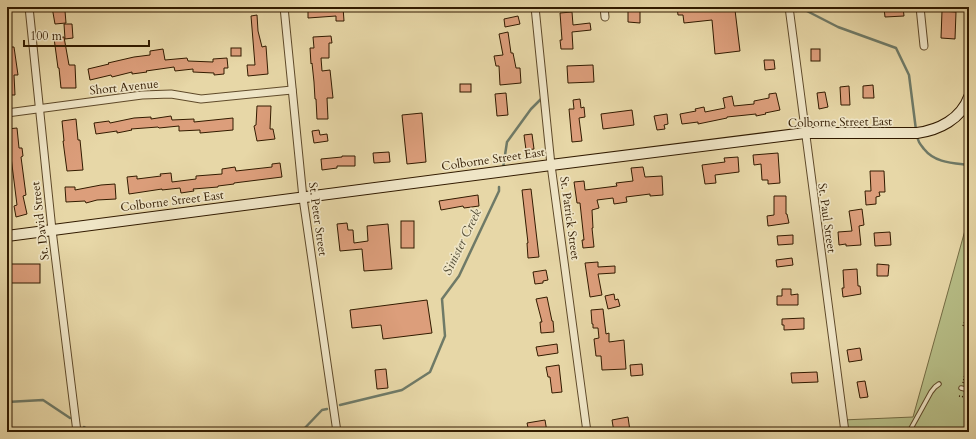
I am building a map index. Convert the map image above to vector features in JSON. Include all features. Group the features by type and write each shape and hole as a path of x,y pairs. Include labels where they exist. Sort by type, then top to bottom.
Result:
{"main road":[{"name":"Colborne Street East","path":"7,236 805,133 917,133 946,124 963,109 969,97"}],"street":[{"name":"St. David Street","path":"29,7 52,230 77,432"},
{"name":"St. Peter Street","path":"284,7 303,198 338,432"},
{"name":"St. Patrick Street","path":"535,7 551,165 587,432"},
{"path":"604,7 605,18"},
{"name":"St. Paul Street","path":"789,7 845,432"},
{"path":"920,7 924,46"},
{"name":"Short Avenue","path":"7,113 142,94 171,94 201,99 292,90"}],"lane":[{"path":"909,432 931,392 939,384"},
{"path":"962,388 969,390"}],"path":[{"path":"963,326 965,321 969,322"},
{"path":"962,388 969,356"},
{"path":"967,366 969,370"},
{"path":"964,380 969,381"},
{"path":"959,396 969,398"}],"green space":[{"path":"969,216 969,432 843,432 842,420 913,417"}],"building":[{"path":"52,7 63,7 63,11 65,11 66,23 55,24"},
{"path":"337,7 343,7 344,21 336,21 336,16 308,18 308,10 337,9"},
{"path":"628,7 640,7 640,23 628,22"},
{"path":"677,7 729,7 730,11 735,10 740,51 715,54 712,20 684,23 683,15 678,15"},
{"path":"903,7 904,16 885,17 884,8"},
{"path":"942,11 956,12 955,39 941,38"},
{"path":"572,12 573,25 590,23 591,30 572,32 573,49 561,49 560,40 562,40 560,13"},
{"path":"257,15 258,31 262,47 266,46 268,74 248,76 247,65 255,65 251,16"},
{"path":"518,16 520,24 505,27 504,19"},
{"path":"64,24 72,24 73,38 65,39"},
{"path":"508,32 511,53 513,53 516,68 520,68 521,83 500,85 499,66 496,66 494,56 503,55 499,34"},
{"path":"331,36 332,43 329,43 329,58 321,58 322,71 330,70 333,98 327,98 328,119 317,119 310,48 314,48 313,37"},
{"path":"64,37 69,65 75,65 76,88 61,88 54,38"},
{"path":"7,47 14,47 18,75 14,75 15,95 7,95"},
{"path":"231,48 241,48 241,56 231,56"},
{"path":"163,49 165,60 187,58 188,61 213,62 213,59 227,58 228,68 224,68 224,74 214,75 214,73 193,72 193,69 175,71 174,67 132,74 132,72 112,77 111,75 90,80 88,69 134,57 150,55 150,51"},
{"path":"811,49 820,49 820,61 811,61"},
{"path":"764,60 774,60 775,69 765,70"},
{"path":"593,65 594,82 568,83 567,66"},
{"path":"460,84 471,84 471,92 460,92"},
{"path":"873,85 874,98 863,98 863,86"},
{"path":"849,86 850,105 841,105 840,87"},
{"path":"825,92 828,107 819,109 817,93"},
{"path":"506,93 508,115 497,116 495,94"},
{"path":"776,93 780,110 756,116 756,114 727,117 698,124 698,122 682,124 680,114 696,111 695,109 704,107 705,112 725,108 723,98 732,96 734,106 754,104 754,101 769,98 769,94"},
{"path":"580,99 581,108 584,107 585,117 579,118 582,141 572,142 569,109 574,109 573,100"},
{"path":"257,106 271,106 270,129 273,129 275,139 257,141 254,126 256,125"},
{"path":"632,110 634,125 603,129 601,114"},
{"path":"422,113 426,162 407,164 402,115"},
{"path":"667,114 668,124 664,125 665,129 657,130 654,116"},
{"path":"171,116 172,120 194,119 194,122 233,118 233,130 200,133 200,130 179,131 179,126 131,129 132,130 117,133 117,131 96,134 94,123 109,121 110,123 134,118 151,117 151,119"},
{"path":"76,119 83,170 67,171 62,121"},
{"path":"17,128 19,148 22,148 23,156 21,157 26,195 23,196 27,214 16,217 14,206 17,205 11,157 7,158 7,149 9,149 7,129"},
{"path":"319,130 320,135 327,134 328,141 314,143 312,131"},
{"path":"532,134 534,149 526,150 524,135"},
{"path":"389,152 390,162 374,163 373,153"},
{"path":"778,153 780,183 768,184 768,180 762,180 761,164 754,165 753,155"},
{"path":"355,156 355,166 337,166 337,168 322,170 321,159"},
{"path":"738,157 739,172 715,175 716,183 705,184 702,165 725,162 724,158"},
{"path":"280,163 282,177 234,183 218,187 193,189 194,191 181,193 180,188 129,194 127,177 137,176 137,179 161,176 160,174 171,173 172,182 196,179 196,176 222,174 222,169 235,167 236,171 272,167 272,164"},
{"path":"643,167 645,177 662,176 663,195 650,196 650,194 626,197 627,202 614,204 613,198 597,200 599,208 592,210 594,247 583,248 582,240 584,240 580,203 577,203 574,182 584,181 585,190 617,186 616,183 633,181 631,168"},
{"path":"870,171 884,171 885,192 879,192 880,196 876,197 876,204 866,205 865,191 871,191"},
{"path":"115,184 116,199 97,200 86,203 85,201 66,202 65,187 75,187 75,190"},
{"path":"531,189 539,257 528,258 528,243 522,190"},
{"path":"478,195 479,206 464,208 463,206 441,210 439,201"},
{"path":"774,196 786,196 786,214 789,223 768,226 767,216 774,215"},
{"path":"862,209 864,225 859,226 861,245 839,245 838,232 852,231 849,211"},
{"path":"401,221 414,221 414,248 401,248"},
{"path":"347,223 348,230 353,230 354,243 368,241 367,226 388,224 392,269 364,271 362,249 340,251 337,224"},
{"path":"890,232 891,245 875,246 874,233"},
{"path":"793,235 793,244 778,245 777,236"},
{"path":"792,258 793,265 777,267 776,260"},
{"path":"598,262 598,267 615,266 615,273 598,274 602,295 590,297 585,263"},
{"path":"7,264 40,264 40,283 7,283"},
{"path":"877,264 889,265 888,276 877,276"},
{"path":"857,269 858,286 860,286 861,294 843,297 843,270"},
{"path":"546,270 548,280 543,281 543,283 535,284 533,272"},
{"path":"782,289 791,289 791,295 798,294 798,305 777,305 777,296 782,296"},
{"path":"614,294 615,300 618,299 620,306 608,309 605,296"},
{"path":"547,297 554,332 541,333 540,322 542,322 536,299"},
{"path":"427,300 432,333 383,339 381,325 352,328 350,310"},
{"path":"603,309 606,334 609,333 609,342 624,340 626,369 602,370 601,356 596,356 594,339 599,338 598,328 593,328 591,310"},
{"path":"804,318 804,329 784,330 782,319"},
{"path":"557,344 558,353 538,356 536,347"},
{"path":"860,348 862,360 849,362 847,350"},
{"path":"642,364 643,375 631,376 630,365"},
{"path":"559,365 562,392 552,393 550,377 548,377 546,367"},
{"path":"386,369 388,388 377,389 375,370"},
{"path":"817,372 818,382 792,383 791,373"},
{"path":"865,381 868,397 860,398 857,382"},
{"path":"628,417 630,431 614,432 612,420"},
{"path":"545,420 547,432 529,432 527,423"}],"waterway":[{"name":"Sinister Creek","path":"796,11 803,9 838,27 896,48 909,75 916,130"},
{"name":"Sinister Creek","path":"503,168 507,142 531,109 542,98"},
{"name":"Sinister Creek","path":"917,135 921,146 933,157 945,162 969,165"},
{"name":"Sinister Creek","path":"340,405 402,390 430,372 445,336 442,299 459,276 499,191 499,187"},
{"name":"Sinister Creek","path":"7,402 43,400 70,418"},
{"name":"Sinister Creek","path":"301,432 322,410 327,409"},
{"name":"Sinister Creek","path":"84,427 92,432"}]}
